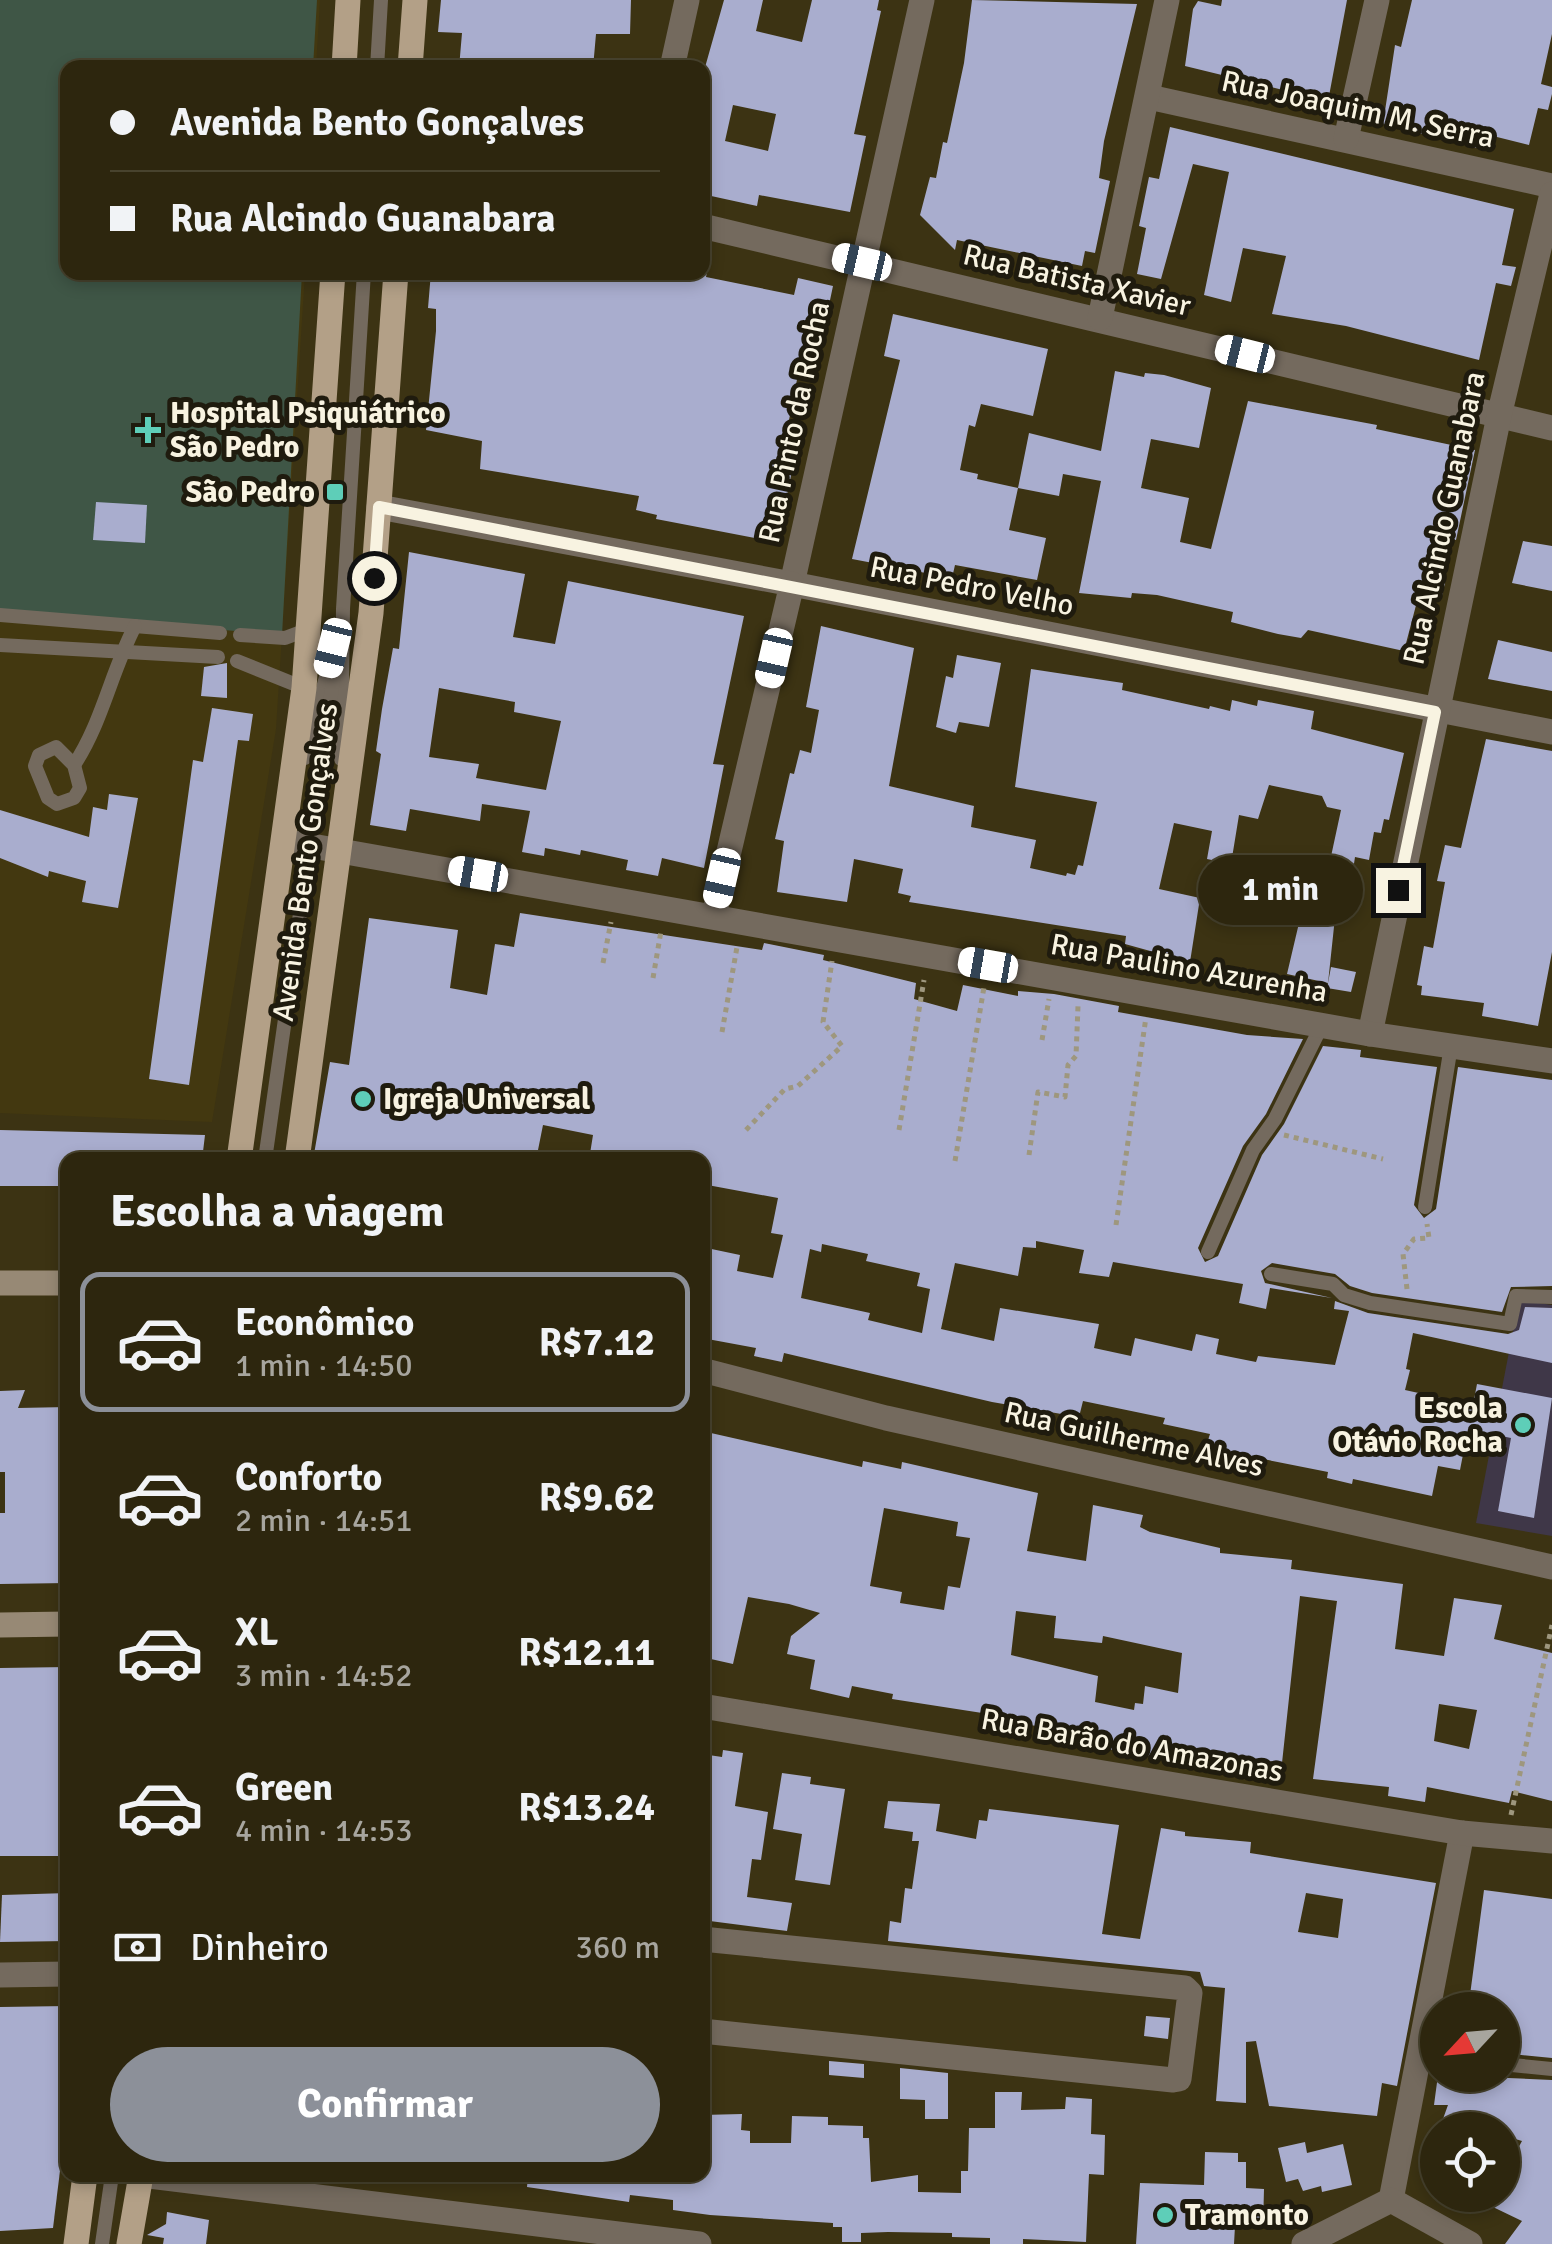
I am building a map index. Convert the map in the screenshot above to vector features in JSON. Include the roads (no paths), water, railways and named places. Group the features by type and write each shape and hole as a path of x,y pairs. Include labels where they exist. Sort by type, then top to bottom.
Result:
{"main road":[{"path":"344,60 348,0"},
{"path":"411,60 415,0"},
{"name":"Avenida Bento Gonçalves","path":"240,1152 304,688 332,280"},
{"name":"Avenida Bento Gonçalves","path":"298,1152 372,612 395,280"},
{"path":"0,1284 60,1283"},
{"path":"0,1625 60,1624"},
{"path":"76,2244 84,2182"},
{"path":"129,2244 140,2182"}],"street":[{"path":"674,60 687,0"},
{"name":"Rua Pinto da Rocha","path":"714,916 922,0"},
{"path":"1100,318 1150,98 1167,0"},
{"path":"1346,139 1376,0"},
{"name":"Rua Joaquim M. Serra","path":"1150,98 1552,186"},
{"name":"Rua Alcindo Guanabara","path":"1370,1034 1499,416 1552,194"},
{"name":"Rua Batista Xavier","path":"710,228 1552,428"},
{"name":"Rua Pedro Velho","path":"379,507 1552,732"},
{"name":"Rua Paulino Azurenha","path":"284,841 1370,1034 1552,1061"},
{"name":"Rua Guilherme Alves","path":"710,1372 886,1418 1552,1567"},
{"name":"Rua Barão do Amazonas","path":"710,1707 1462,1833 1552,1841"},
{"path":"1439,1992 1462,1833"},
{"path":"710,1940 1186,1988 1190,1993 1179,2078 1173,2080 710,2031"},
{"path":"0,1975 60,1974"},
{"path":"1304,2244 1390,2200 1420,2091"},
{"path":"198,2182 698,2244"},
{"path":"1390,2200 1470,2244"}],"lane":[{"path":"377,60 381,0"},
{"path":"339,850 343,609 364,280"},
{"path":"284,841 343,609"},
{"path":"266,1152 343,609"},
{"path":"0,614 214,633 212,656 0,645"},
{"path":"74,765 97,725 102,697 135,626"},
{"path":"240,635 284,638 309,629"},
{"path":"237,661 304,688"},
{"path":"1208,1252 1253,1150 1268,1130 1322,1025"},
{"path":"1426,1207 1451,1046"},
{"path":"1271,1274 1332,1284 1344,1294 1370,1303 1510,1324 1516,1296 1552,1297"},
{"path":"1520,2066 1552,2069"},
{"path":"102,2244 111,2182"}],"place":[{"name":"Hospital Psiquiátrico São Pedro","path":"148,430"},
{"name":"São Pedro","path":"335,492"},
{"name":"Igreja Universal","path":"363,1099"},
{"name":"Escola Otávio Rocha","path":"1523,1425"},
{"name":"Tramonto","path":"1165,2215"}]}
